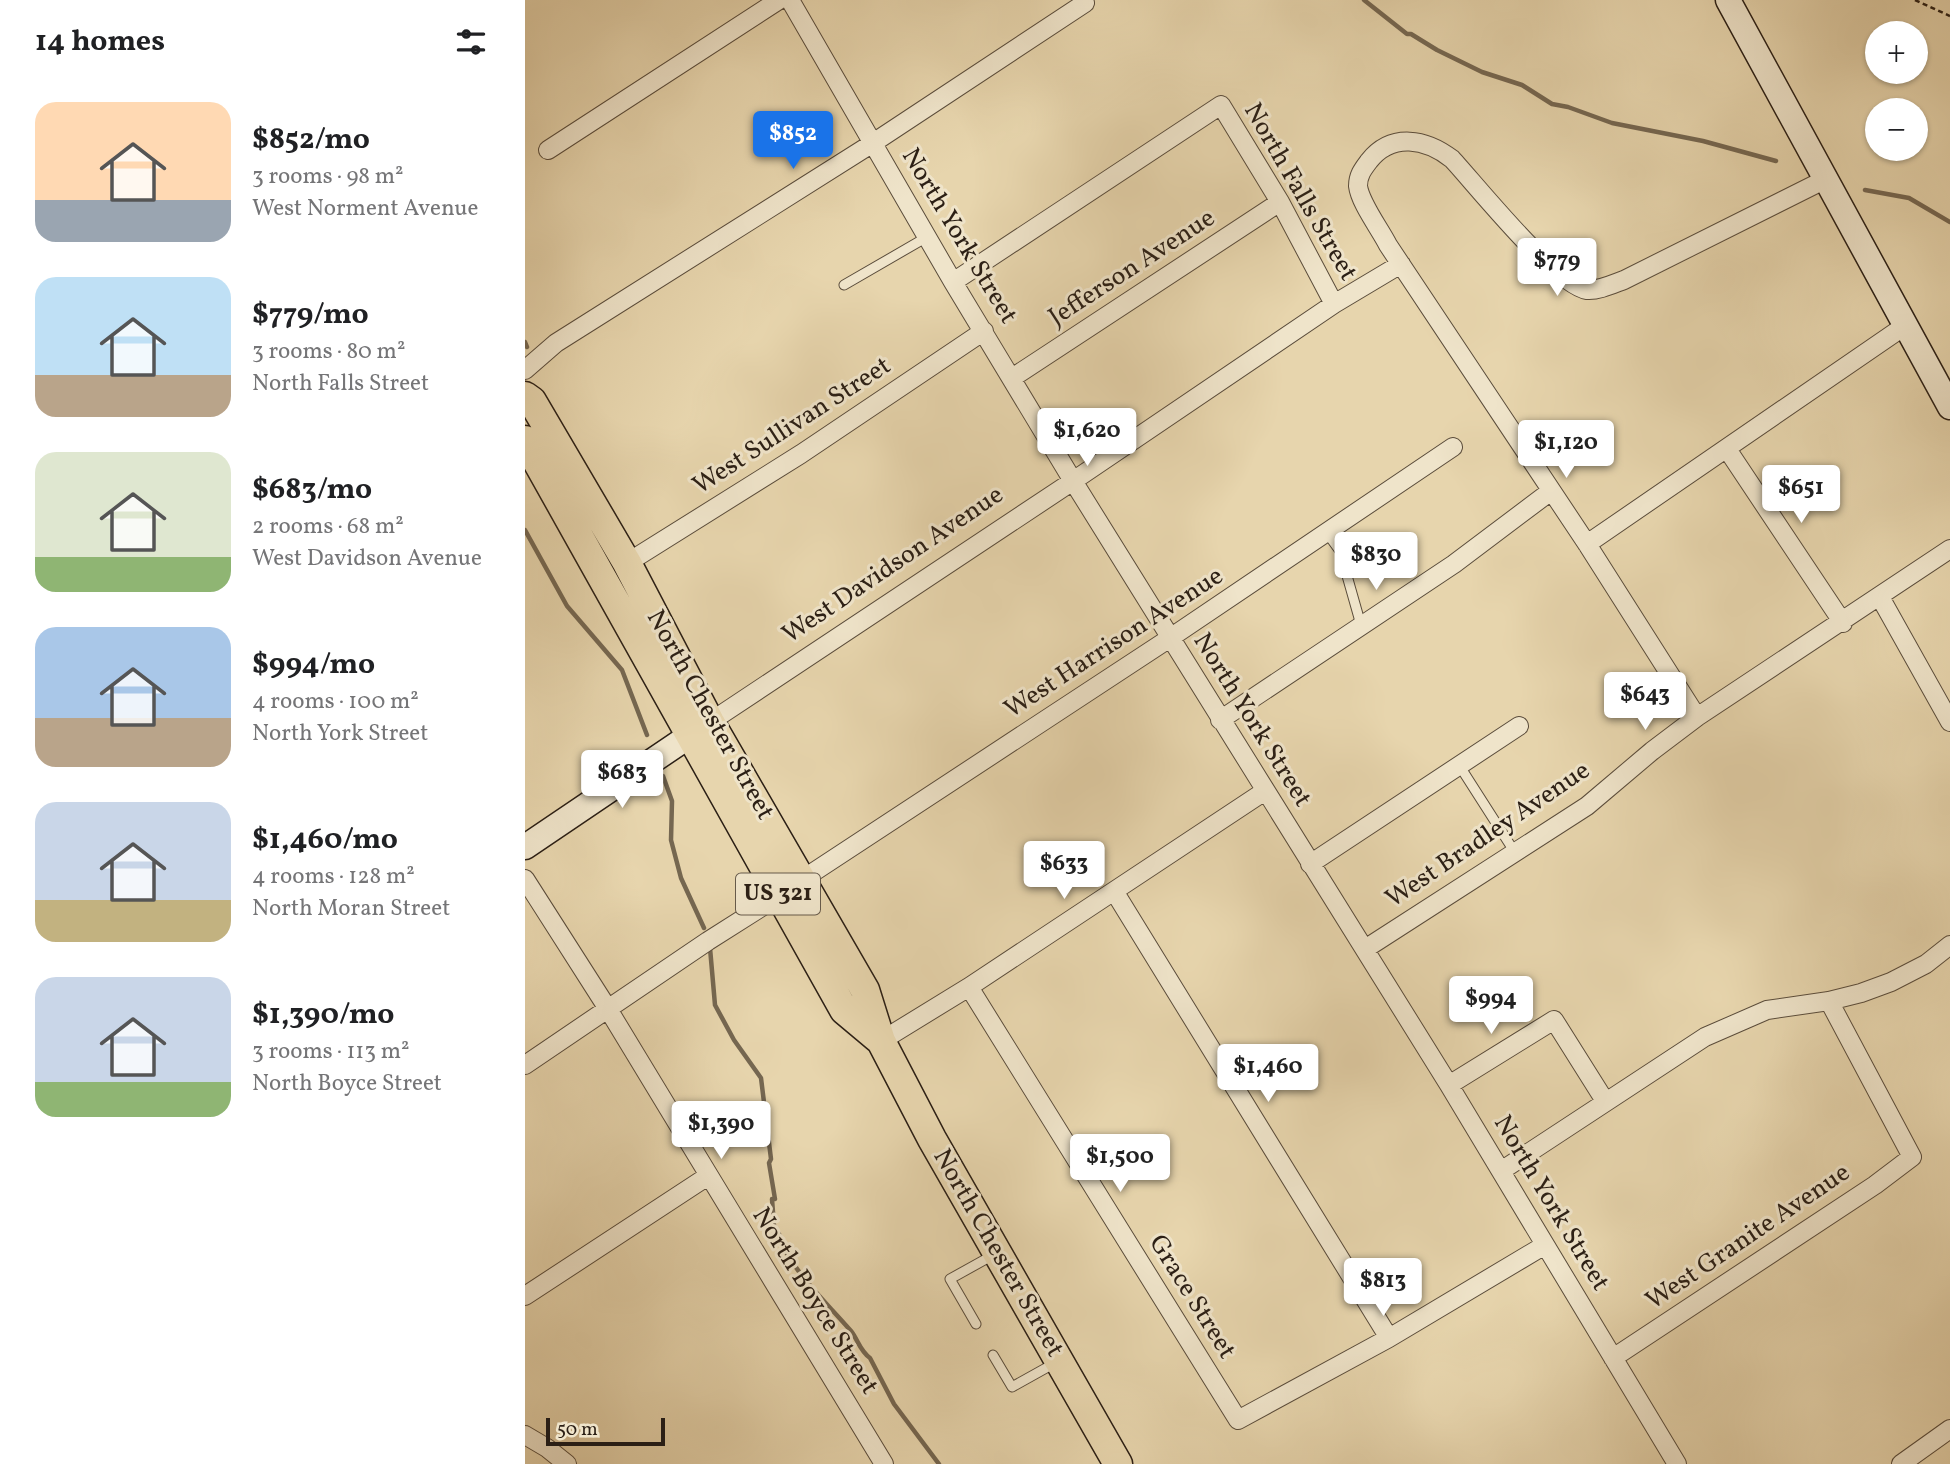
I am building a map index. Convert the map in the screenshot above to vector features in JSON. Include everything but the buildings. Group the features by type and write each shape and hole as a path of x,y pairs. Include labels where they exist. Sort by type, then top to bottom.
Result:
{"main road":[{"path":"1728,0 1950,407"},
{"name":"North Chester Street","path":"525,396 531,401 627,563 779,897 844,1010 880,1041"},
{"name":"North Chester Street","path":"525,440 701,728 803,879 865,990 880,1041 932,1139 1118,1464"},
{"name":"West Davidson Avenue","path":"525,847 701,728"}],"street":[{"path":"548,150 779,0"},
{"name":"North York Street","path":"790,0 953,282 1073,481 1449,1085 1677,1464"},
{"path":"525,370 556,343 873,143 1085,3"},
{"name":"North Falls Street","path":"953,282 1221,105 1280,202 1334,304"},
{"name":"North Falls Street","path":"1697,717 1587,544 1401,264 1362,198 1358,186 1360,173 1374,155 1392,144 1408,141 1426,143 1437,148 1452,159 1549,266 1570,284 1588,290 1624,280 1826,179"},
{"name":"Jefferson Avenue","path":"1012,378 1280,202"},
{"name":"West Davidson Avenue","path":"701,728 1334,304 1401,264"},
{"path":"1587,544 1906,325"},
{"name":"West Sullivan Street","path":"627,563 801,454 984,331"},
{"name":"West Harrison Avenue","path":"803,879 1170,638 1453,447"},
{"path":"1727,449 1843,623"},
{"path":"1220,720 1454,564 1551,491"},
{"name":"West Bradley Avenue","path":"1364,949 1587,806 1697,717 1950,550"},
{"path":"1880,597 1950,722"},
{"path":"1310,864 1519,726"},
{"path":"880,1041 969,988 1265,791"},
{"name":"North Boyce Street","path":"525,878 608,1009 884,1464"},
{"path":"1114,891 1389,1338 1545,1245"},
{"path":"525,1065 708,941 779,897"},
{"path":"1501,1171 1705,1037 1767,1010 1829,1001 1891,982 1926,964 1950,945"},
{"name":"Grace Street","path":"969,988 1238,1420 1389,1338"},
{"name":"West Granite Avenue","path":"1613,1358 1875,1185 1912,1157 1829,1001"},
{"path":"1449,1085 1554,1020 1605,1101"},
{"path":"525,1296 708,1176"},
{"path":"1901,1464 1950,1429"},
{"path":"525,1435 567,1464"}],"lane":[{"path":"844,285 927,237"},
{"path":"1327,533 1340,551 1361,625"},
{"path":"1459,765 1514,851"},
{"path":"976,1324 950,1279 999,1252"},
{"path":"993,1355 1012,1387 1060,1361"}],"path":[{"path":"1915,0 1950,16"}],"waterway":[{"path":"1364,0 1407,34 1482,72 1522,85 1552,104 1612,123 1703,141 1776,161"},
{"path":"1865,190 1909,198 1950,222"},
{"path":"525,342 527,347"},
{"path":"525,530 567,606 622,670 647,735"},
{"path":"663,776 672,801 671,840 681,878 704,928"},
{"path":"710,948 715,1005 734,1040 761,1078 775,1199 772,1199 774,1226 780,1236 780,1242 804,1278 851,1331 861,1349 870,1358 894,1404 939,1464"}]}
